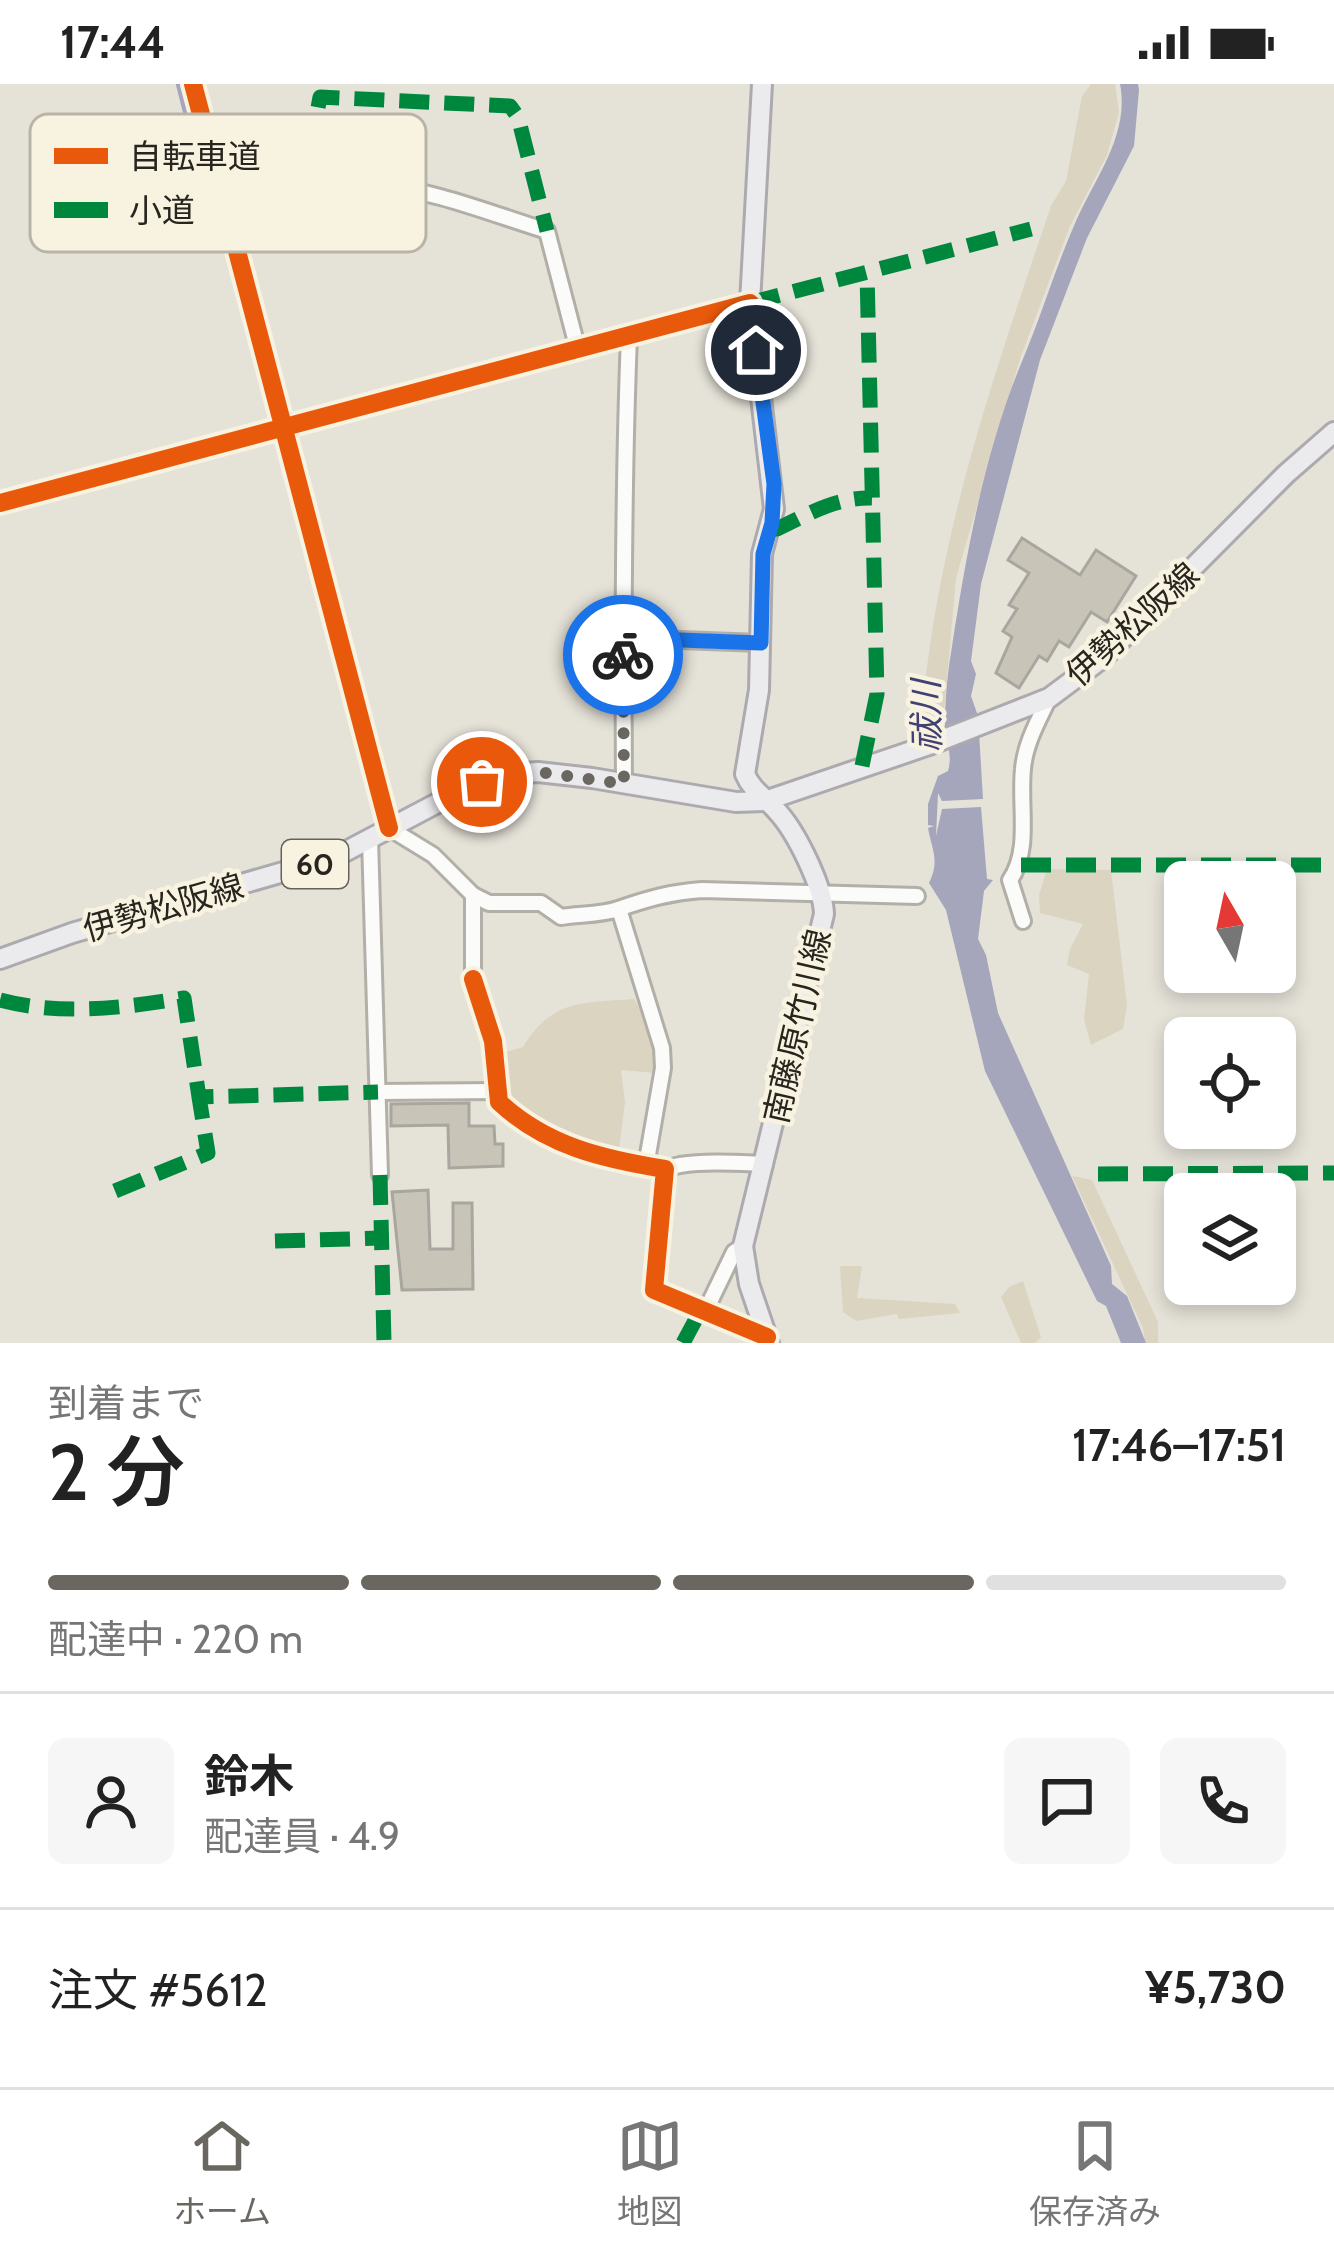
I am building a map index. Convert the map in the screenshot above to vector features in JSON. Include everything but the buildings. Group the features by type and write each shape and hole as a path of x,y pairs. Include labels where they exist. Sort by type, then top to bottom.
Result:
{"main road":[{"name":"南藤原竹川線","path":"762,84 750,303 774,484 772,523 763,554 759,690 745,774 782,818 822,896 824,914 743,1246 749,1284 768,1340"},
{"name":"伊勢松阪線","path":"0,959 72,933 302,868 370,839 462,790 510,774 553,773 736,802 765,801 990,722 1048,698 1105,657 1286,474 1334,432"}],"street":[{"path":"193,84 201,114"},
{"path":"426,197 547,230 578,350"},
{"path":"236,252 389,828 433,855 473,895 489,903 541,903 561,917 619,909 631,901 666,893 702,890 917,896"},
{"path":"0,502 750,303"},
{"path":"624,784 626,638 621,514 629,337"},
{"path":"626,638 761,643"},
{"path":"1023,921 1010,880 1021,865 1023,767 1048,698"},
{"path":"370,839 380,1175"},
{"path":"473,895 473,979 493,1041 496,1091 520,1122 550,1140 646,1166 765,1164"},
{"path":"619,909 662,1048 663,1068 646,1166"},
{"path":"378,1092 496,1091"},
{"path":"665,1169 654,1289 768,1340"},
{"path":"706,1310 734,1252 743,1246"}],"shaded area":[{"path":"1091,84 1115,84 1119,112 1107,155 1070,226 1020,359 956,578 943,723 921,730 938,596 969,464 1051,206 1066,181 1082,96"},
{"path":"1047,869 1111,870 1127,1005 1123,1029 1091,1045 1084,1019 1089,974 1067,965 1083,924 1040,913 1039,895"},
{"path":"634,999 649,1025 655,1073 621,1070 625,1102 619,1150 553,1135 505,1098 506,1052 523,1047 545,1020 570,1006"},
{"path":"1072,1176 1092,1180 1158,1322 1158,1343 1145,1343 1143,1328"},
{"path":"840,1266 862,1266 857,1298 955,1304 960,1313 899,1319 897,1314 856,1321 843,1312"},
{"path":"1023,1281 1041,1337 1035,1343 1021,1343 1001,1297"}],"water":[{"path":"1120,84 1138,84 1134,146 1087,238 1040,360 981,584 971,696 978,716 983,799 942,801 938,793 936,836 942,809 981,807 987,879 993,880 984,891 978,939 998,1013 1111,1266 1112,1284 1127,1296 1146,1343 1121,1343 985,1071 946,910 929,883 935,862 928,804 938,776 949,765 947,680 978,504 1009,394 1069,238 1115,138 1122,102"}],"waterway":[{"path":"178,84 186,114"}],"marked path":[{"path":"317,114 320,97 510,106 518,117 547,231"},
{"path":"750,303 1031,229"},
{"path":"862,766 877,694 867,273"},
{"path":"771,526 777,529 835,503 872,498"},
{"path":"1021,865 1334,865"},
{"path":"0,1000 69,1009 184,998 199,1097 378,1092"},
{"path":"115,1191 208,1153 199,1097"},
{"path":"1098,1174 1334,1173"},
{"path":"380,1175 384,1343"},
{"path":"275,1241 381,1238"},
{"path":"683,1343 706,1310"}],"cycle path":[{"path":"193,84 201,114"},
{"path":"237,252 389,828"},
{"path":"0,503 750,303"},
{"path":"473,979 493,1041 499,1102 556,1140 665,1169 654,1290 767,1337"}],"way so far":[{"path":"482,782 538,772 624,784 623,655"}],"route":[{"path":"623,655 626,638 761,643 763,554 772,523 774,484 756,350"}],"water label":[{"name":"祓川","path":"926,716"}]}
